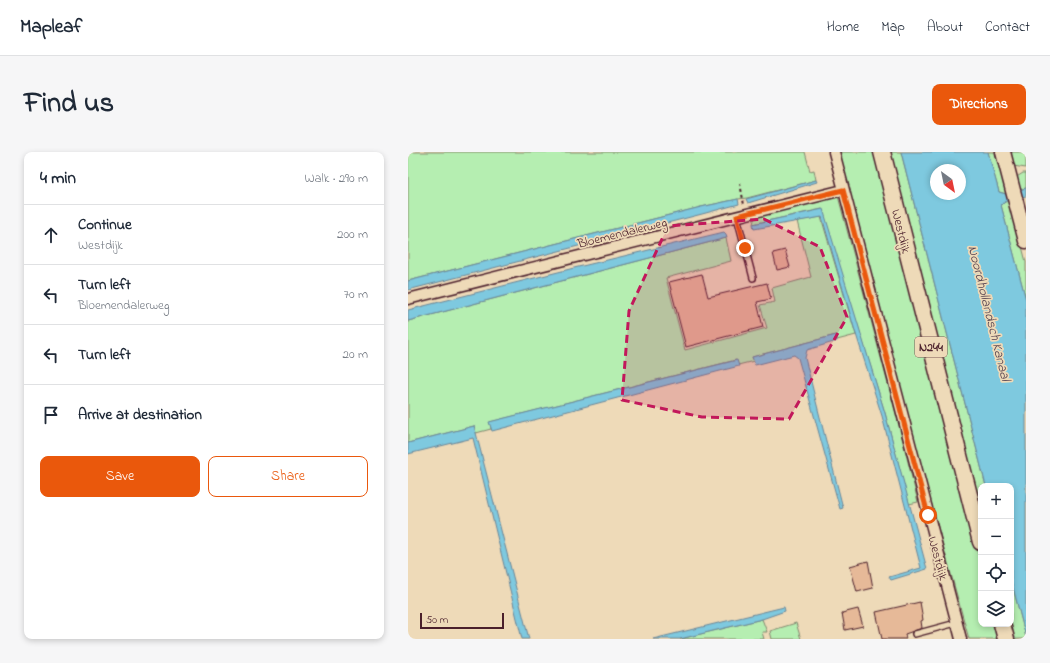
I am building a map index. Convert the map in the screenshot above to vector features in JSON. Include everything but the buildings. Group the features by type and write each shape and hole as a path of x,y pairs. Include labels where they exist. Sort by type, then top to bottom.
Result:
{"main road":[{"name":"Westdijk","path":"882,152 978,530"},
{"path":"1003,627 1006,639"}],"street":[{"name":"Westdijk","path":"834,152 961,639"},
{"path":"1003,152 1026,241"},
{"name":"Bloemendalerweg","path":"408,299 843,190"}],"lane":[{"path":"742,215 753,278"},
{"path":"915,634 956,623"}],"path":[{"path":"740,183 742,215"}],"highlighted area":[{"path":"764,219 820,247 847,317 789,419 702,417 622,400 629,311 668,226"}],"green space":[{"path":"408,152 805,152 810,171 814,170 816,180 747,198 701,207 408,281"},
{"path":"838,152 875,152 978,553 978,627 997,627 1000,639 969,639 910,426"},
{"path":"888,152 901,152 985,483 978,483 978,506"},
{"path":"988,152 998,152 1008,193 1006,194 999,192"},
{"path":"1012,152 1026,152 1026,168 1013,166 1009,154"},
{"path":"1023,173 1026,173 1026,188 1018,190 1015,178"},
{"path":"838,196 918,502 909,504 885,413 822,209 753,224 755,216"},
{"path":"1010,200 1026,262 1026,300 1001,205"},
{"path":"821,217 856,335 837,340 836,335 752,357 754,361 738,365 736,360 490,422 491,429 476,433 474,426 408,443 408,321 726,238 731,261 666,278 685,350 767,328 760,305 775,302 772,288 811,277 797,221"},
{"path":"1014,591 1026,639 1012,639 1009,627 1014,627"},
{"path":"762,619 767,632 762,632 764,639 680,639"},
{"path":"796,623 801,639 772,639 770,631"}],"water":[{"name":"Noordhollandsch Kanaal","path":"901,152 988,152 999,192 1006,194 1026,188 1026,196 1008,200 1001,205 1026,300 1026,637 1014,591 1014,483 985,483"},
{"path":"816,180 817,182 748,203 746,199"},
{"path":"738,199 739,204 408,290 408,281"},
{"path":"823,209 885,413 927,569 891,580 889,577 921,568 882,416 855,331 822,217 754,229 753,224"},
{"path":"724,232 727,237 726,238 408,321 408,310"},
{"path":"836,335 837,341 807,350 805,358 843,508 840,509 798,358 794,355 755,365 752,357"},
{"path":"737,360 739,366 492,431 489,422"},
{"path":"474,426 529,639 522,639 473,438 408,454 408,443"},
{"path":"784,607 785,611 762,619 680,639 653,639"}],"route":[{"path":"745,248 737,216 843,190 928,515"}]}
